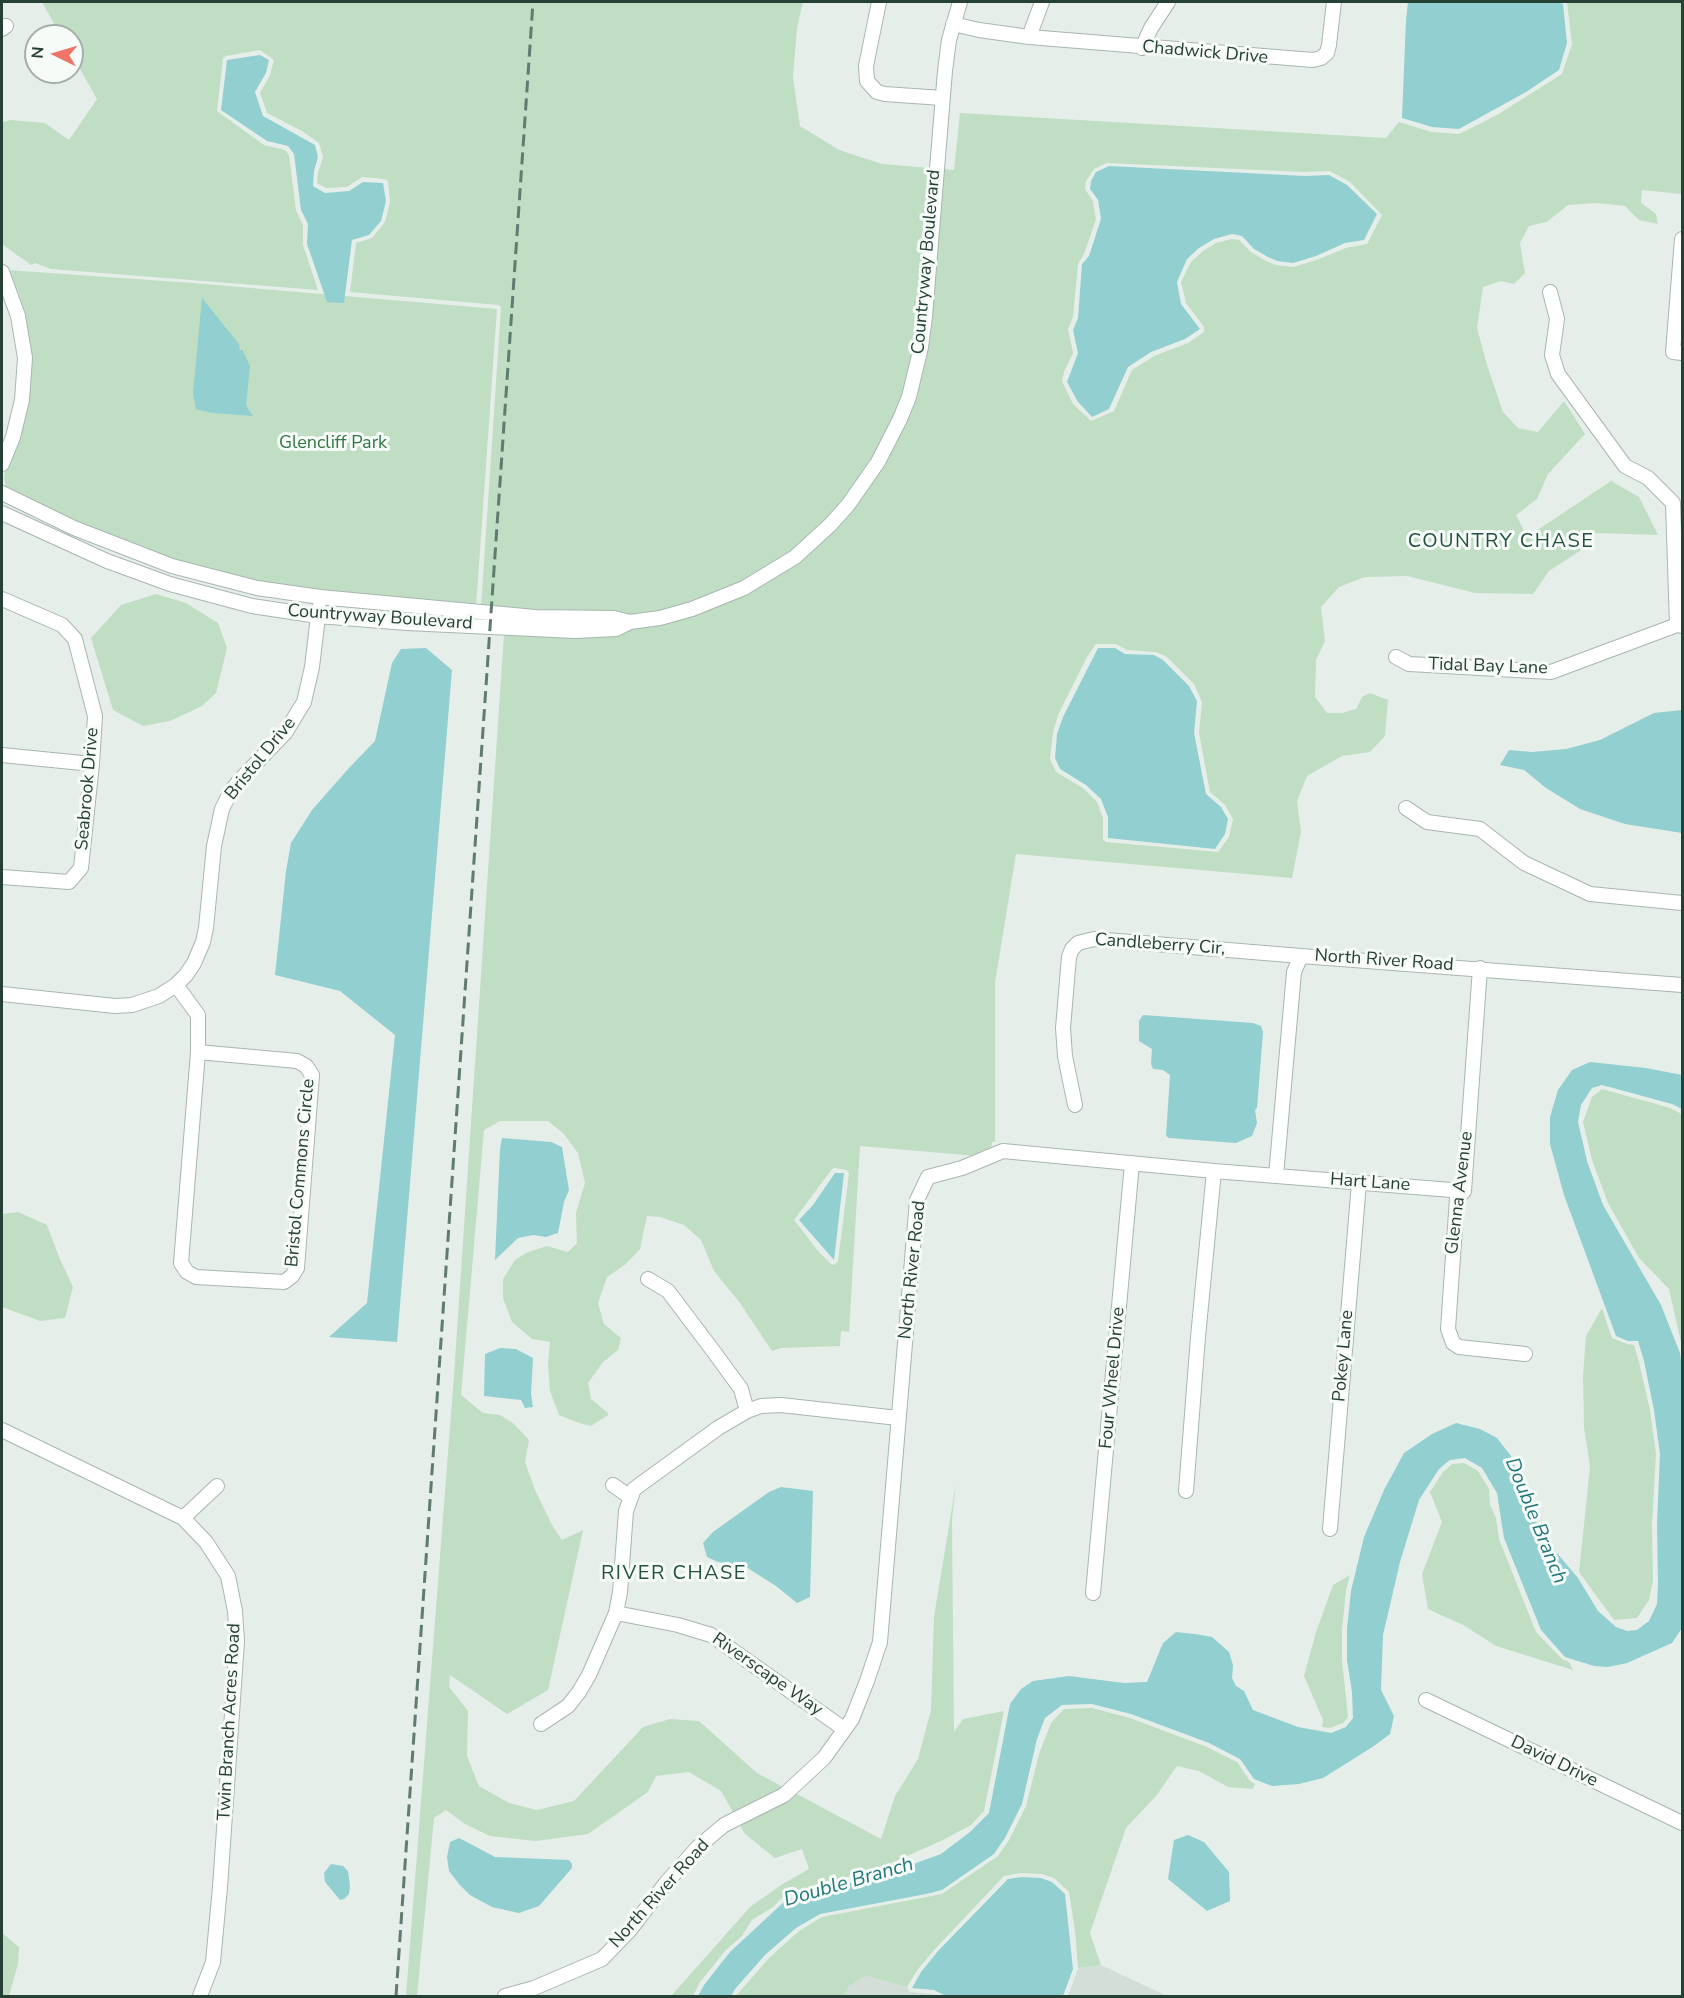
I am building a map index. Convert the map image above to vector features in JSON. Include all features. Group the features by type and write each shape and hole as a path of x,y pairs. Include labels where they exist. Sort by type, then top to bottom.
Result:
{"street":[{"path":"879,2 866,66 866,75 871,87 885,94 942,98"},
{"name":"Countryway Boulevard","path":"2,513 107,561 170,584 252,606 318,616 575,631 616,629 630,622 660,618 692,609 744,588 795,557 848,505 878,462 909,397 921,347 949,40 960,2"},
{"path":"1029,37 1042,2"},
{"path":"1142,48 1151,28 1168,2"},
{"name":"Chadwick Drive","path":"953,24 987,32 1029,37 1142,48 1313,60 1327,53 1334,2"},
{"path":"1683,239 1673,352 1683,354"},
{"path":"2,272 18,316 25,358 22,400 13,437 2,464"},
{"path":"1550,292 1557,319 1552,355 1558,374 1625,466 1648,478 1673,503 1680,626"},
{"name":"Countryway Boulevard","path":"4,495 90,535 172,566 257,588 320,597 535,617 614,618 630,622"},
{"name":"Bristol Drive","path":"176,985 194,963 203,942 214,846 222,809 238,782 285,733 304,702 312,667 320,597"},
{"name":"Seabrook Drive","path":"2,599 62,625 75,639 95,716 81,868 69,882 2,877"},
{"name":"Tidal Bay Lane","path":"1396,657 1409,664 1551,672 1680,626"},
{"path":"2,756 92,764"},
{"path":"1407,808 1427,822 1480,829 1524,863 1590,894 1683,903"},
{"name":"Candleberry Cir,","path":"1075,1104 1065,1056 1063,1028 1069,957 1072,949 1078,943 1094,939 1301,956"},
{"name":"North River Road","path":"505,1996 534,1988 602,1959 629,1931 666,1882 698,1847 724,1825 784,1795 824,1758 852,1719 880,1642 917,1200 928,1177 962,1168 1003,1151 1276,1176 1294,972 1301,956 1683,985"},
{"name":"Glenna Avenue","path":"1480,968 1464,1191 1457,1198 1447,1320 1449,1335 1459,1347 1525,1354"},
{"path":"2,994 115,1006 145,1002 176,985"},
{"name":"Bristol Commons Circle","path":"176,985 198,1015 198,1052 181,1263 187,1272 196,1277 284,1282 297,1268 312,1075 306,1066 297,1061 198,1052"},
{"name":"Four Wheel Drive","path":"1093,1593 1132,1163"},
{"path":"1186,1491 1214,1171"},
{"name":"Hart Lane","path":"1276,1176 1464,1191"},
{"name":"Pokey Lane","path":"1330,1529 1359,1183"},
{"path":"648,1279 668,1292 714,1352 741,1389 747,1411"},
{"path":"541,1724 568,1706 579,1692 589,1675 616,1613 620,1592 626,1511 634,1489 718,1428 747,1411 761,1406 781,1405 898,1418"},
{"name":"Twin Branch Acres Road","path":"2,1430 183,1518 206,1542 228,1576 235,1611 237,1641 216,1934 213,1962 200,1996"},
{"path":"613,1485 630,1497"},
{"path":"183,1518 217,1486"},
{"name":"Riverscape Way","path":"616,1613 678,1624 711,1635 844,1730"},
{"name":"David Drive","path":"1426,1700 1683,1823"}],"shaded area":[{"path":"1101,1965 1167,1996 1068,1996 1078,1968"},
{"path":"866,1976 907,1987 910,1992 937,1996 844,1996 848,1987"}],"green space":[{"path":"42,2 803,2 797,28 793,77 800,126 839,150 882,164 931,168 916,346 895,417 873,460 843,502 825,522 791,553 741,584 690,605 633,617 481,607 501,307 350,292 356,243 372,238 385,222 390,202 388,181 362,177 347,187 326,188 317,183 323,157 319,143 302,131 267,113 260,93 270,75 274,60 260,50 223,58 217,111 264,145 285,150 289,155 296,210 303,225 303,245 318,290 51,269 35,263 31,265 2,244 2,122 11,120 45,123 69,140 97,99 84,76 84,24 54,24"},
{"path":"1567,2 1682,2 1682,194 1642,190 1641,203 1656,214 1658,224 1639,220 1625,206 1597,203 1568,205 1547,222 1529,226 1520,243 1525,273 1514,284 1501,281 1483,287 1477,328 1503,412 1518,428 1538,432 1564,401 1585,434 1548,474 1537,499 1516,515 1527,537 1611,481 1639,497 1658,535 1596,533 1586,547 1549,571 1533,594 1475,593 1407,576 1365,577 1339,587 1321,607 1325,641 1316,660 1315,697 1327,713 1342,713 1356,709 1362,697 1370,693 1388,700 1385,736 1370,752 1342,756 1307,776 1297,801 1301,832 1292,878 1016,854 995,983 995,1142 992,1142 991,1150 977,1156 860,1146 849,1332 841,1331 840,1346 781,1348 772,1351 740,1303 714,1271 701,1240 684,1225 660,1217 647,1216 640,1249 626,1264 607,1277 598,1303 604,1324 621,1338 618,1350 603,1362 588,1383 591,1399 608,1415 591,1426 559,1415 550,1391 548,1365 550,1342 532,1339 512,1322 503,1298 503,1279 515,1260 528,1252 547,1246 568,1252 577,1243 576,1213 585,1183 578,1153 563,1133 548,1121 500,1121 484,1130 461,1395 483,1413 500,1415 514,1424 529,1440 525,1462 535,1490 562,1540 583,1530 548,1690 507,1714 450,1675 449,1687 468,1711 467,1756 479,1786 509,1803 537,1810 574,1801 643,1727 670,1719 699,1721 757,1773 785,1788 734,1814 721,1791 689,1772 656,1776 648,1792 588,1834 536,1841 490,1836 465,1824 446,1810 434,1818 417,1996 406,1996 454,1375 504,634 634,628 799,560 905,421 942,169 954,170 960,113 1386,138 1399,122 1432,132 1459,134 1497,115 1562,74 1572,44","holes":["1107,163 1304,172 1330,171 1350,182 1382,215 1367,244 1346,248 1294,267 1276,265 1266,261 1251,252 1239,240 1232,239 1216,243 1203,251 1191,262 1181,282 1186,303 1204,327 1204,332 1188,343 1154,356 1132,370 1114,411 1091,421 1073,404 1062,381 1073,353 1068,329 1073,317 1078,264 1084,254 1096,219 1093,201 1085,189 1086,181 1094,169","1096,644 1116,644 1127,650 1156,652 1167,657 1194,684 1202,702 1199,733 1210,792 1225,805 1233,819 1229,837 1218,852 1106,842 1103,839 1103,818 1097,802 1083,788 1056,772 1050,759 1053,733 1058,715 1087,657","832,1169 847,1170 849,1174 838,1261 834,1265 819,1252 794,1220"]},
{"name":"Glencliff Park","path":"7,270 497,309 476,607 347,595 243,580 170,561 89,528 6,488 5,472 20,436 29,400 31,374 29,336 19,294"},
{"path":"156,594 186,603 218,623 227,648 216,693 202,706 170,721 143,726 113,710 91,638 121,605"},
{"path":"1602,1089 1670,1108 1682,1114 1682,1347 1669,1289 1639,1258 1608,1203 1592,1160 1583,1122 1592,1097"},
{"path":"18,1212 47,1225 73,1287 65,1318 40,1321 2,1307 2,1214"},
{"path":"1602,1308 1612,1338 1634,1345 1650,1410 1656,1454 1652,1524 1653,1581 1649,1600 1637,1618 1614,1620 1579,1572 1590,1467 1584,1427 1583,1376 1586,1336"},
{"path":"1464,1463 1478,1471 1489,1489 1490,1505 1496,1518 1499,1539 1536,1632 1562,1659 1569,1662 1573,1670 1496,1646 1465,1626 1428,1609 1422,1574 1442,1522 1430,1492 1443,1472 1452,1464"},
{"path":"956,1483 952,1520 954,1732 963,1719 1004,1711 984,1811 971,1825 889,1864 783,1897 773,1907 752,1920 742,1936 726,1950 700,1982 693,1996 671,1996 750,1907 809,1869 802,1849 775,1858 745,1834 739,1824 795,1793 881,1839 895,1796 918,1759 931,1710 934,1617"},
{"path":"1350,1575 1342,1629 1342,1660 1348,1717 1343,1723 1330,1728 1322,1727 1323,1720 1304,1676 1316,1632 1333,1585"},
{"path":"1092,1708 1130,1718 1207,1747 1237,1762 1250,1781 1255,1784 1253,1789 1228,1787 1199,1771 1177,1766 1156,1796 1126,1828 1090,1933 1101,1965 1078,1968 1069,1892 1054,1878 1042,1874 1021,1873 1004,1876 936,1948 918,1969 907,1987 866,1976 848,1987 844,1996 736,1996 769,1958 799,1931 822,1917 942,1894 998,1856 1026,1806 1039,1754 1051,1723 1064,1709"},
{"path":"2,1933 19,1947 18,1964 9,1996 2,1996"}],"water":[{"path":"1408,2 1557,2 1563,4 1567,43 1559,70 1526,92 1459,129 1432,127 1402,118"},
{"path":"260,55 269,60 266,73 255,92 263,116 315,145 318,157 313,186 325,193 349,191 363,182 383,183 386,201 381,221 369,235 352,240 344,303 327,302 307,244 308,224 301,210 294,154 288,146 267,141 221,110 227,60"},
{"path":"1109,166 1305,176 1329,175 1347,185 1377,214 1364,240 1345,243 1293,263 1268,257 1254,249 1242,236 1232,234 1214,239 1199,248 1187,259 1177,282 1181,304 1200,329 1185,339 1151,352 1128,367 1109,409 1092,417 1078,402 1067,382 1078,353 1073,330 1078,318 1082,264 1089,256 1101,219 1098,200 1090,189 1091,181 1096,172"},
{"path":"202,298 239,344 240,351 242,349 250,366 246,405 253,416 212,413 196,409 193,393"},
{"path":"426,648 452,670 397,1342 329,1337 367,1303 395,1035 340,991 275,975 286,871 291,843 312,810 375,741 392,663 401,649"},
{"path":"1098,648 1115,648 1125,654 1154,655 1163,660 1189,686 1197,701 1194,733 1206,794 1221,807 1228,819 1225,834 1215,849 1108,838 1108,817 1101,799 1086,785 1060,769 1055,758 1057,734 1063,717"},
{"path":"1682,710 1682,833 1625,824 1580,809 1546,788 1524,770 1500,765 1509,750 1532,752 1566,749 1600,740 1654,713"},
{"path":"1143,1015 1253,1023 1261,1026 1263,1032 1255,1110 1257,1123 1252,1136 1236,1143 1166,1136 1170,1075 1163,1070 1153,1069 1152,1049 1139,1041 1139,1021"},
{"name":"Double Branch","path":"1590,1062 1646,1068 1682,1075 1682,1109 1672,1104 1602,1085 1592,1088 1581,1105 1578,1122 1587,1161 1603,1205 1661,1305 1680,1353 1682,1371 1682,1628 1672,1643 1627,1663 1608,1667 1594,1666 1565,1657 1541,1630 1504,1538 1497,1493 1482,1468 1465,1458 1450,1460 1439,1469 1419,1500 1400,1562 1383,1635 1381,1690 1394,1716 1390,1734 1374,1746 1323,1778 1299,1784 1272,1786 1254,1779 1240,1759 1209,1743 1131,1714 1092,1704 1062,1705 1045,1718 1037,1739 1022,1804 994,1854 942,1890 820,1914 796,1928 765,1955 731,1996 698,1996 730,1952 785,1901 900,1869 941,1854 970,1832 989,1813 1010,1704 1021,1689 1033,1681 1069,1676 1124,1683 1147,1682 1163,1643 1176,1632 1195,1634 1212,1637 1229,1652 1233,1665 1232,1678 1236,1686 1244,1691 1253,1710 1298,1727 1331,1733 1346,1727 1353,1718 1347,1660 1347,1629 1351,1591 1364,1537 1384,1490 1404,1453 1432,1434 1456,1423 1480,1429 1497,1438 1511,1456 1541,1534 1578,1578 1598,1611 1616,1627 1627,1631 1637,1630 1649,1621 1657,1604 1660,1454 1644,1361 1638,1341 1628,1341 1616,1336 1564,1195 1550,1144 1550,1117 1558,1090 1572,1070"},
{"path":"502,1138 551,1142 562,1147 569,1190 564,1202 558,1233 546,1237 533,1235 518,1238 495,1260 500,1149"},
{"path":"835,1173 844,1173 834,1260 799,1220 813,1205"},
{"path":"500,1348 516,1349 533,1358 531,1394 533,1407 525,1408 521,1400 484,1396 485,1354"},
{"path":"781,1487 813,1491 810,1597 797,1603 746,1567 718,1562 707,1557 703,1543 713,1532 769,1492"},
{"path":"1188,1835 1204,1842 1229,1872 1230,1901 1207,1911 1168,1879 1174,1840"},
{"path":"459,1838 495,1857 569,1860 572,1868 539,1906 519,1913 492,1907 470,1895 449,1871 447,1857 450,1842"},
{"path":"331,1864 343,1866 348,1871 349,1894 344,1899 340,1900 325,1882 324,1873"},
{"path":"1041,1878 1052,1882 1065,1894 1073,1969 1063,1996 946,1996 934,1990 912,1988 921,1972 939,1950 1008,1879"}],"railway":[{"path":"396,1996 533,2"}],"district":[{"name":"COUNTRY CHASE","path":"1501,542"},
{"name":"RIVER CHASE","path":"674,1574"}]}
